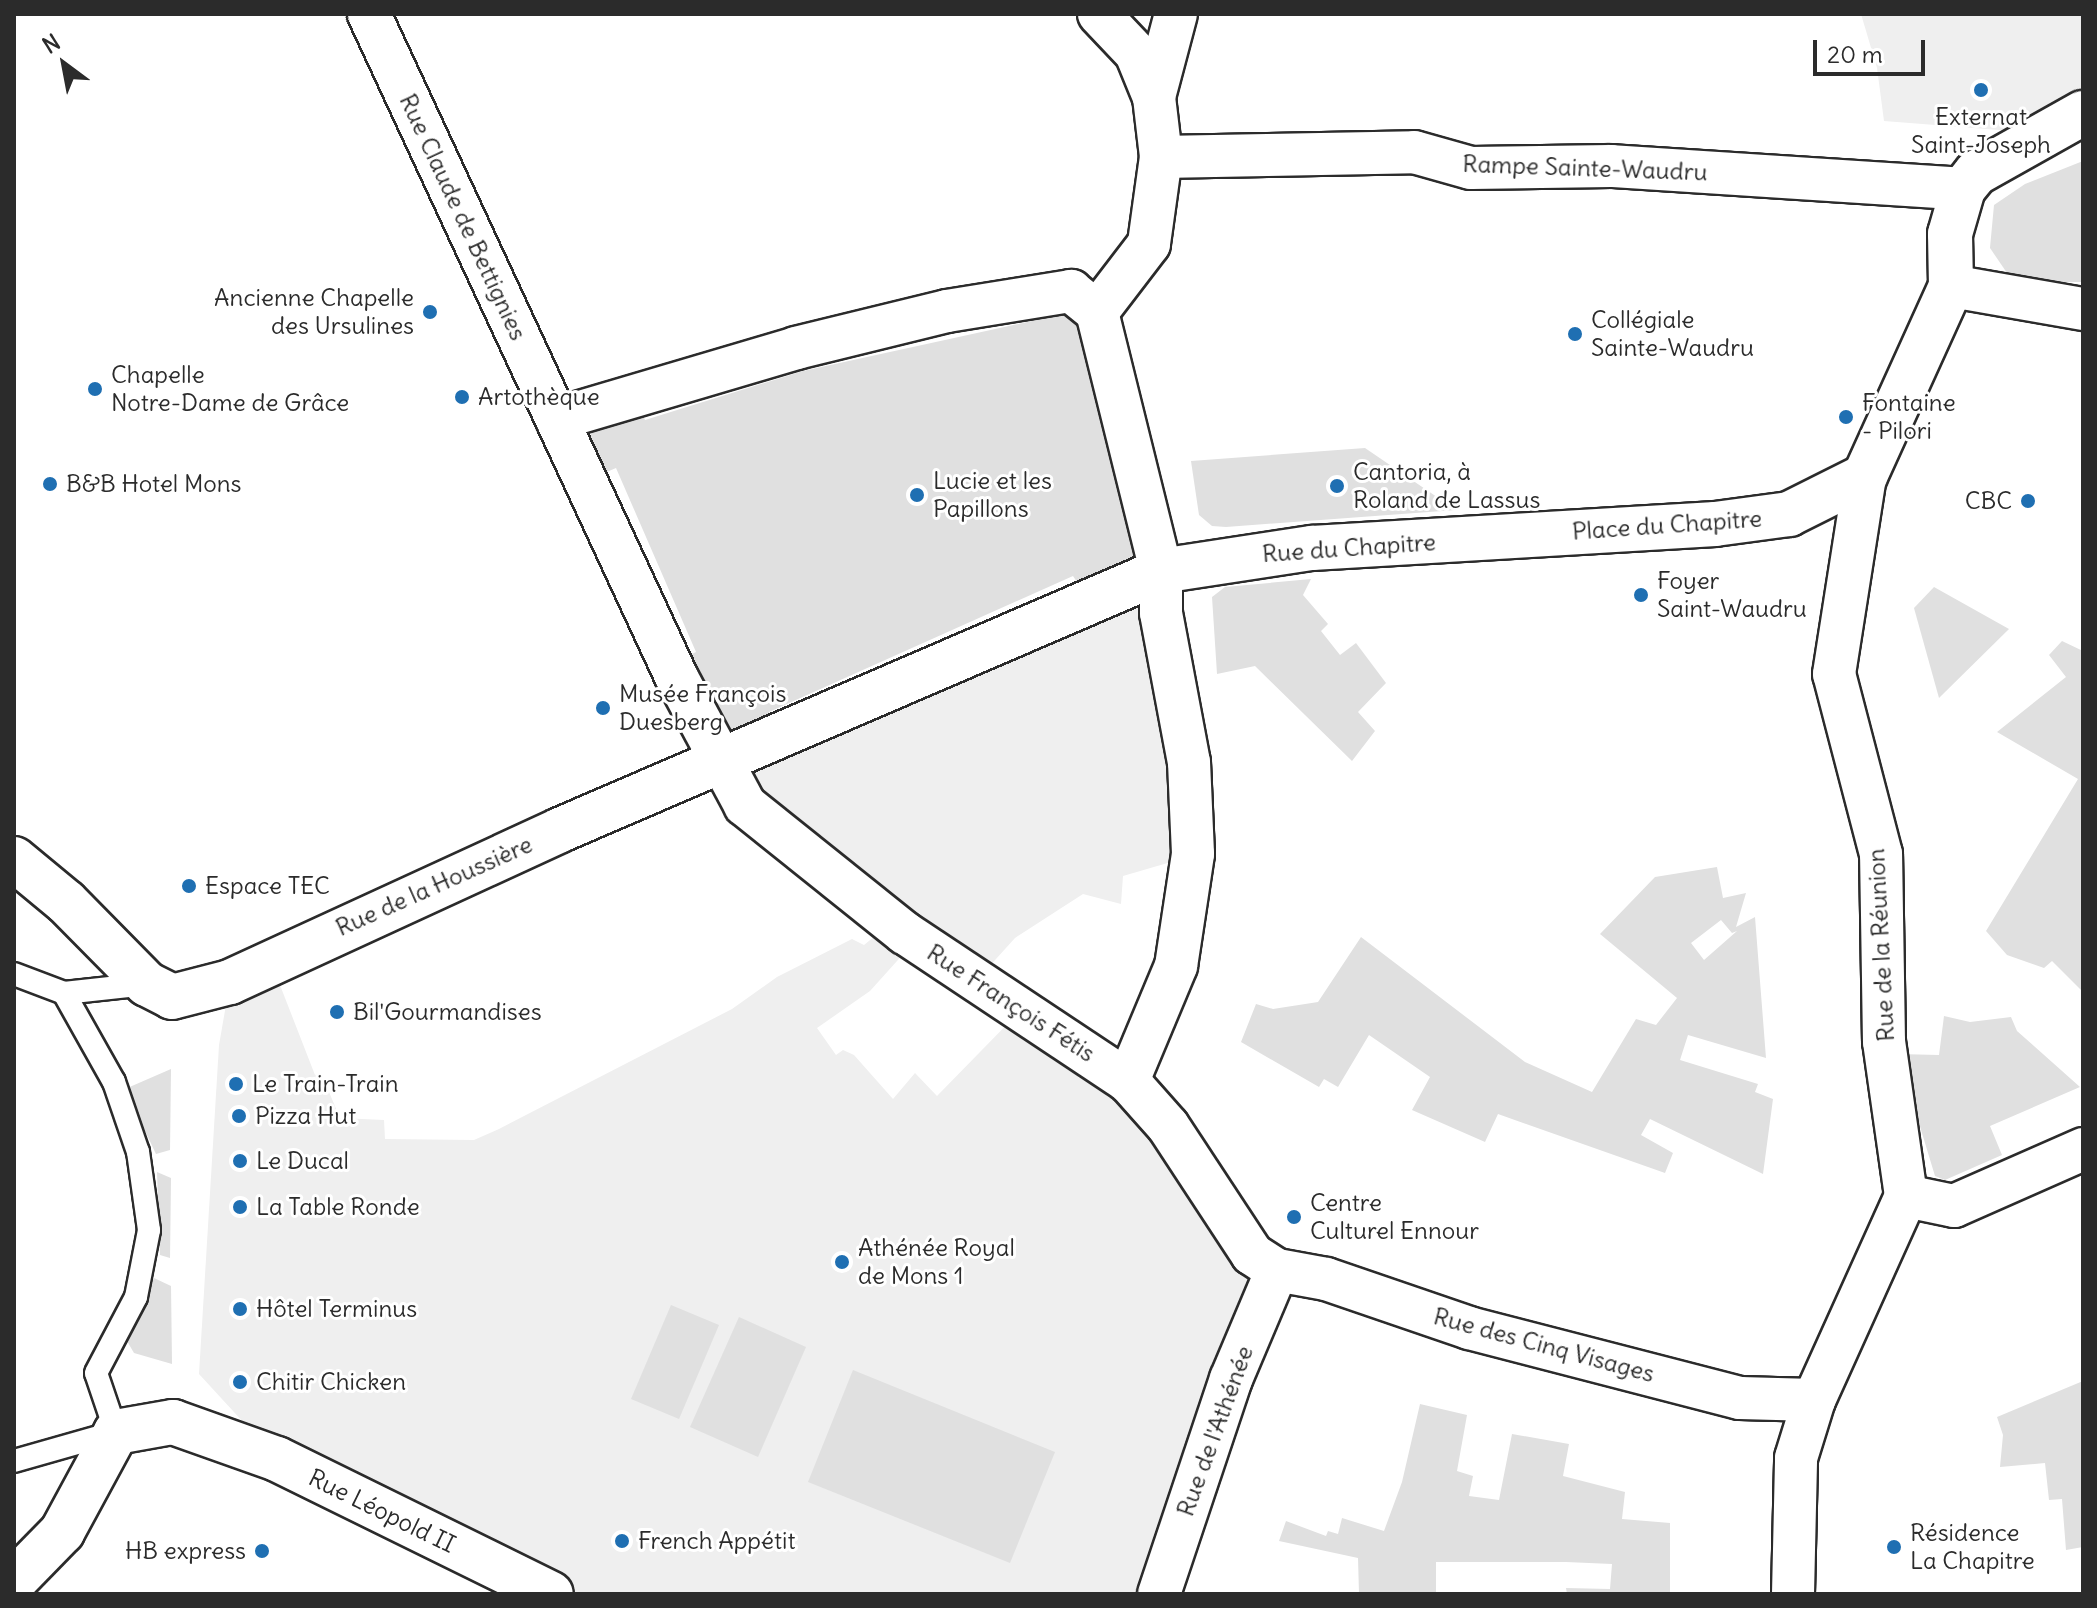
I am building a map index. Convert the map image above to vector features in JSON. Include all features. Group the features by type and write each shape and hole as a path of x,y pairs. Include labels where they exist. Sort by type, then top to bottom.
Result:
{"street":[{"name":"Rue Claude de Bettignies","path":"369,14 677,678 721,759"},
{"path":"1097,312 1149,244 1161,157 1154,97 1136,53 1099,14"},
{"path":"1154,97 1176,14"},
{"path":"1865,476 1951,286 1950,234 1963,189 1976,173 2083,113"},
{"name":"Rampe Sainte-Waudru","path":"1161,157 1414,152 1471,168 1611,166 1963,189"},
{"path":"1951,286 2083,309"},
{"path":"557,419 768,355 947,311 1071,291 1097,312 1161,571 1161,613 1189,762 1193,854 1176,966 1128,1081"},
{"name":"Place du Chapitre","path":"1538,535 1774,517 1865,476"},
{"name":"Rue de la Réunion","path":"1865,476 1834,674 1881,854 1884,1042 1906,1196"},
{"name":"Rue du Chapitre","path":"721,759 1161,571 1312,548 1538,535"},
{"name":"Rue de la Houssière","path":"147,984 172,997 230,982 721,759"},
{"name":"Rue François Fétis","path":"721,759 745,805 787,843 919,943 1128,1081 1168,1126 1252,1254 1277,1270"},
{"path":"14,859 66,902 147,984"},
{"path":"1793,1594 1796,1458 1814,1400 1906,1196 1954,1206 2083,1149"},
{"name":"Rue des Cinq Visages","path":"1277,1270 1326,1279 1469,1328 1740,1398 1814,1400"},
{"name":"Rue de l'Athénée","path":"1159,1594 1231,1379 1277,1270"},
{"name":"Rue Léopold II","path":"116,1432 154,1421 184,1422 277,1459 551,1594"},
{"path":"14,1581 62,1532 116,1432"}],"lane":[{"path":"14,974 64,993 147,984"},
{"path":"14,1461 116,1432 96,1373 136,1297 149,1230 138,1152 114,1082 64,993"}],"shaded area":[{"name":"Externat Saint-Joseph","path":"1861,14 2083,14 2083,113 2019,149 2012,131 1884,121 1877,68"},
{"path":"2083,161 2083,282 2031,282 2007,273 1990,248 1994,205 2025,184"},
{"path":"1078,311 1136,553 1127,564 1079,585 1073,576 769,712 773,721 730,736 678,661 696,652 616,468 595,477 588,439 596,426 640,408 645,420 803,371"},
{"path":"1365,448 1456,510 1226,527 1212,526 1199,515 1191,461"},
{"name":"Athénée Royal de Mons 1","path":"1161,571 1189,762 1171,862 1123,876 1121,904 1083,894 1015,938 977,980 915,941 870,991 817,1028 836,1055 843,1050 854,1055 893,1099 915,1073 937,1096 1023,1008 1076,1044 1277,1270 1159,1594 551,1594 277,1459 199,1374 219,1045 230,982 271,962 315,1075 321,1073 340,1118 384,1120 385,1139 474,1140 499,1129 732,1009 777,977 852,939 864,945 891,923 721,759"},
{"path":"1311,579 1303,595 1328,624 1321,631 1340,655 1356,643 1386,683 1358,712 1375,731 1352,761 1255,666 1217,674 1212,597 1225,587"},
{"path":"1934,587 2009,629 1939,698 1914,608"},
{"path":"2062,641 2083,651 2083,992 2052,961 2044,968 2007,955 1986,931 2078,779 1997,732 2066,677 2049,655"},
{"path":"1717,867 1723,898 1746,893 1736,927 1755,917 1766,1058 1688,1035 1680,1060 1758,1084 1755,1092 1773,1099 1763,1174 1650,1119 1641,1135 1673,1153 1665,1173 1498,1114 1485,1142 1412,1110 1430,1077 1369,1035 1338,1087 1324,1079 1319,1087 1241,1042 1256,1004 1273,1009 1318,1002 1361,937 1525,1062 1592,1092 1636,1019 1656,1025 1677,998 1600,934 1655,877","holes":["1721,920 1732,933 1737,931 1704,960 1691,943"]},
{"path":"1944,1016 1970,1022 2011,1017 2017,1031 2080,1087 1990,1126 2002,1155 1945,1180 1935,1176 1898,1054 1939,1055"},
{"path":"171,1069 170,1150 156,1154 125,1089"},
{"path":"157,1172 171,1178 170,1258 160,1255"},
{"path":"154,1278 171,1286 172,1364 134,1353 127,1341"},
{"path":"671,1305 719,1325 679,1419 631,1399"},
{"path":"739,1317 806,1347 758,1457 690,1427"},
{"path":"853,1370 1055,1452 1010,1563 808,1482"},
{"path":"2083,1381 2083,1547 2066,1550 2062,1499 2049,1500 2045,1463 2000,1467 2003,1435 1997,1417"},
{"path":"1420,1404 1467,1415 1457,1471 1473,1476 1469,1496 1499,1500 1512,1434 1569,1444 1563,1476 1625,1492 1622,1519 1670,1523 1670,1594 1567,1594 1566,1588 1610,1589 1612,1564 1436,1562 1436,1594 1359,1594 1358,1558 1279,1541 1286,1521 1326,1536 1328,1531 1338,1534 1342,1518 1384,1531 1402,1482"}],"place":[{"name":"Externat Saint-Joseph","path":"1981,90"},
{"name":"Ancienne Chapelle des Ursulines","path":"430,312"},
{"name":"Collégiale Sainte-Waudru","path":"1575,334"},
{"name":"Chapelle Notre-Dame de Grâce","path":"95,389"},
{"name":"Artothèque","path":"462,397"},
{"name":"Fontaine - Pilori","path":"1846,417"},
{"name":"B&B Hotel Mons","path":"50,484"},
{"name":"Cantoria, à Roland de Lassus","path":"1337,486"},
{"name":"Lucie et les Papillons","path":"917,495"},
{"name":"CBC","path":"2028,501"},
{"name":"Foyer Saint-Waudru","path":"1641,595"},
{"name":"Musée François Duesberg","path":"603,708"},
{"name":"Espace TEC","path":"189,886"},
{"name":"Bil'Gourmandises","path":"337,1012"},
{"name":"Le Train-Train","path":"236,1084"},
{"name":"Pizza Hut","path":"239,1116"},
{"name":"Le Ducal","path":"240,1161"},
{"name":"La Table Ronde","path":"240,1207"},
{"name":"Centre Culturel Ennour","path":"1294,1217"},
{"name":"Athénée Royal de Mons 1","path":"842,1262"},
{"name":"Hôtel Terminus","path":"240,1309"},
{"name":"Chitir Chicken","path":"240,1382"},
{"name":"French Appétit","path":"622,1541"},
{"name":"Résidence La Chapitre","path":"1894,1547"},
{"name":"HB express","path":"262,1551"}]}
